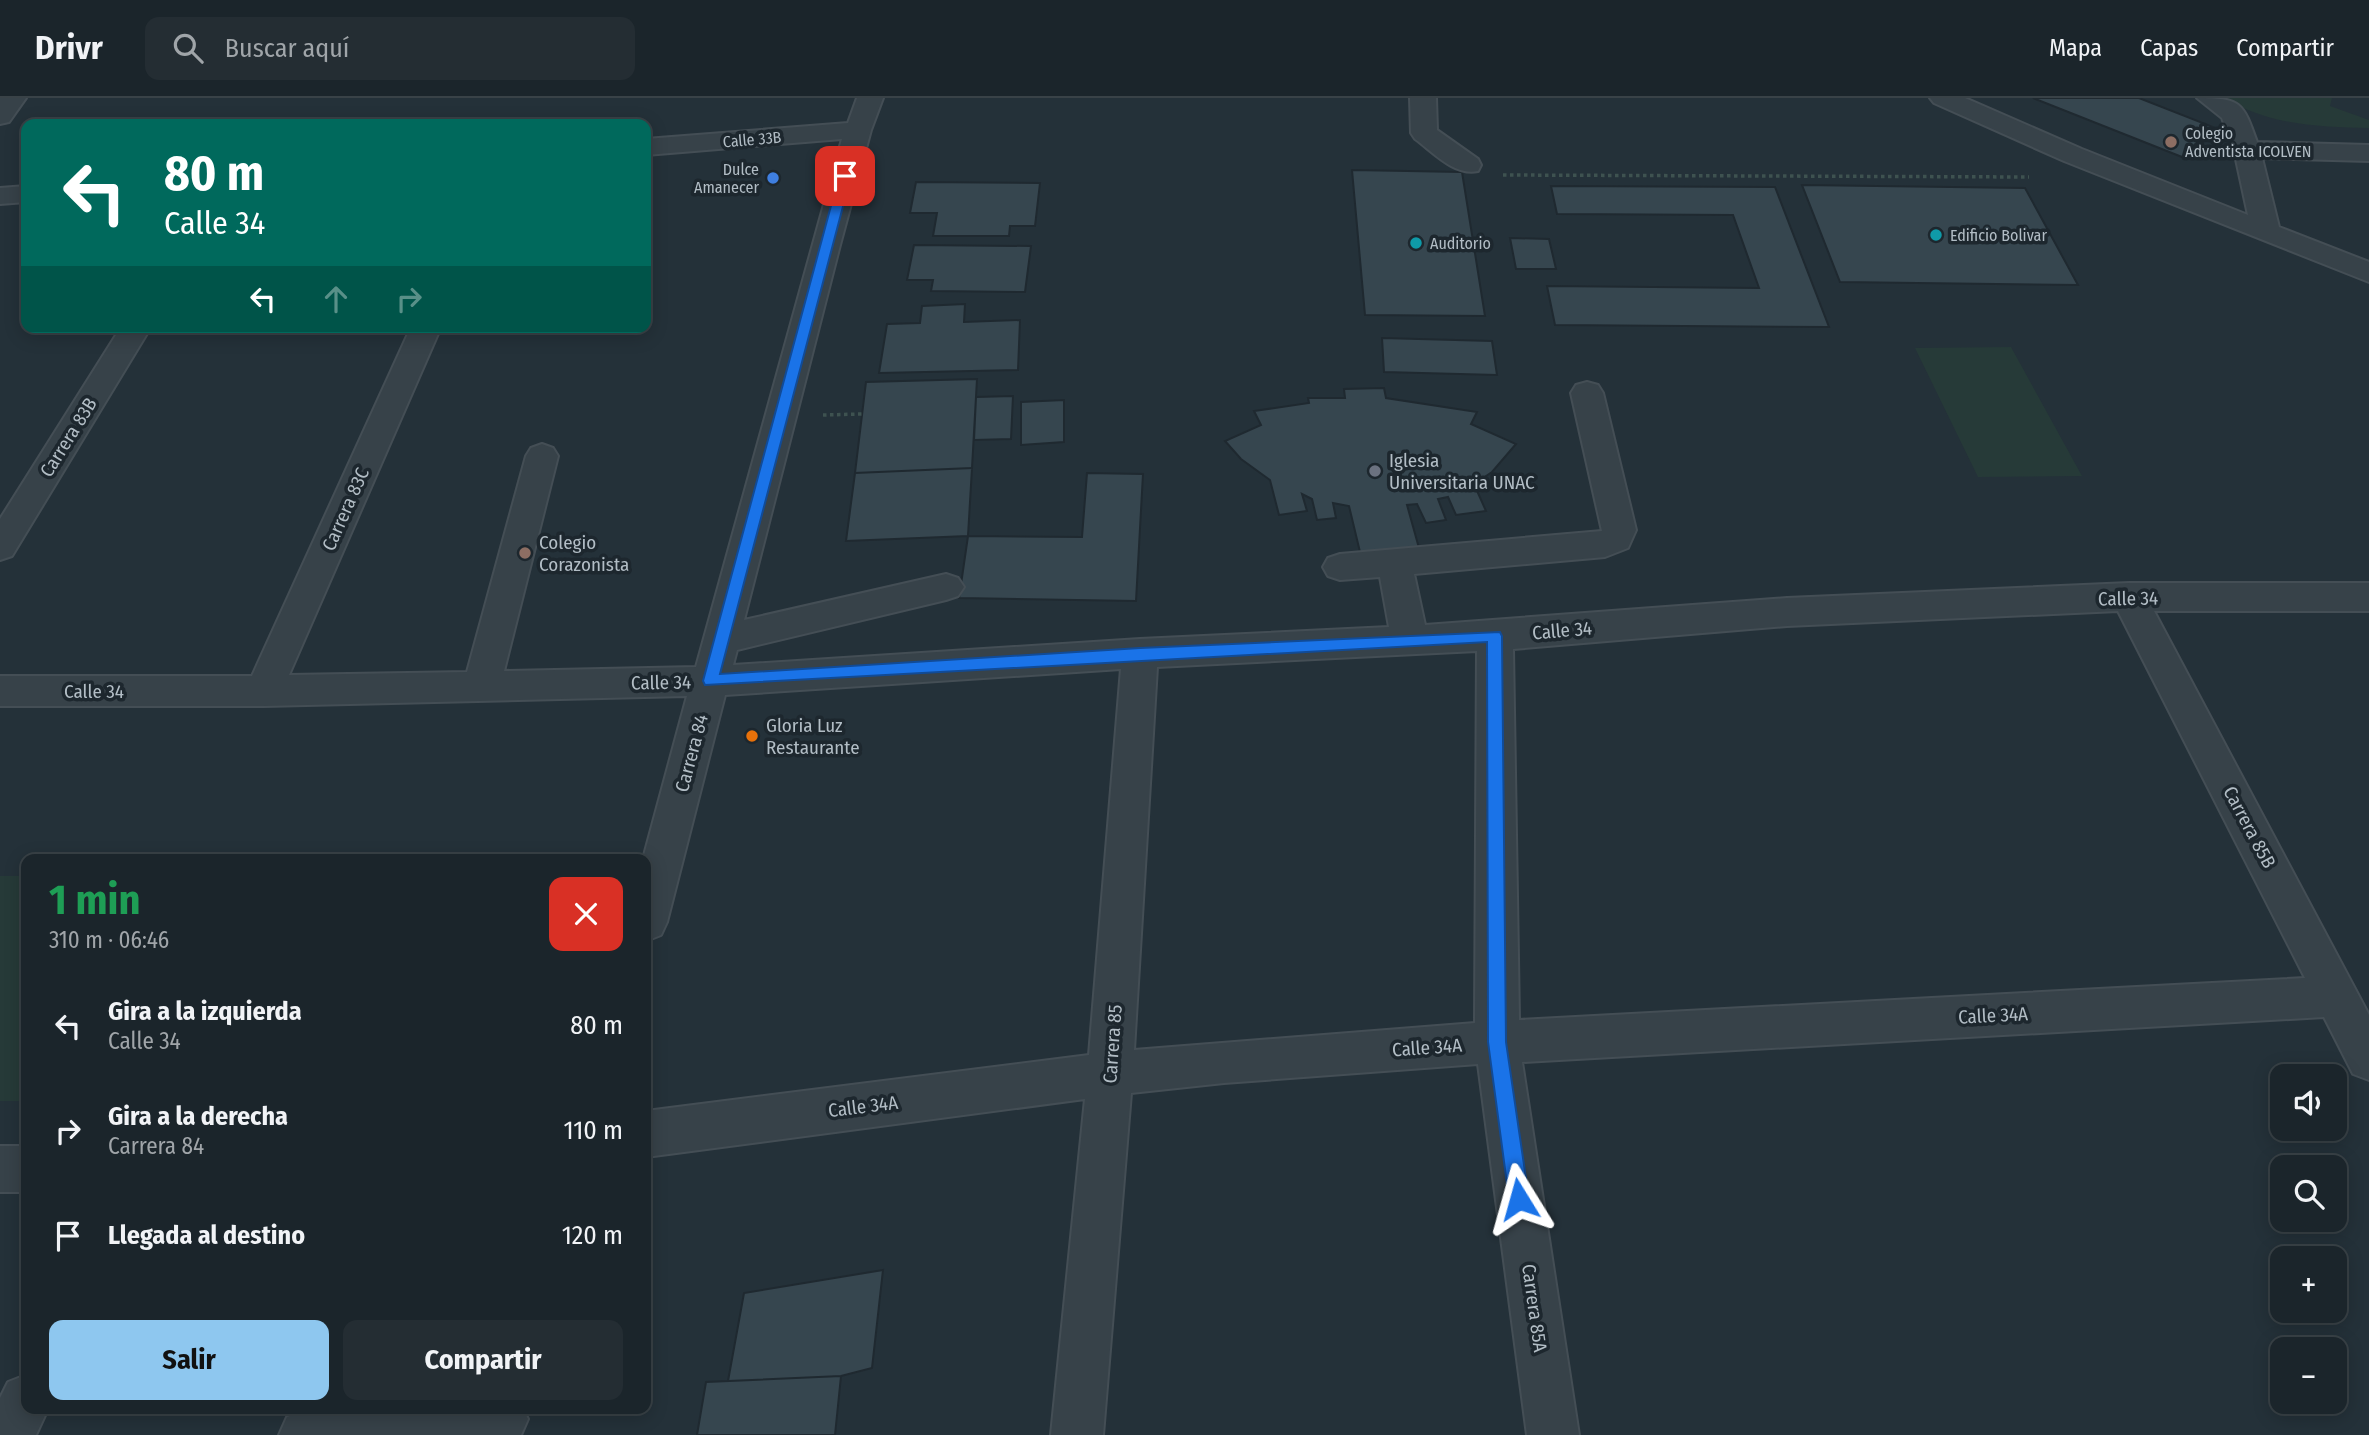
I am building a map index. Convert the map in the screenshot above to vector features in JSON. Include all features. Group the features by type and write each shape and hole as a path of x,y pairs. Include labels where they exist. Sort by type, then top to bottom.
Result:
{"street":[{"path":"0,116 13,98"},
{"name":"Carrera 84","path":"651,903 858,130 870,98"},
{"path":"1423,98 1424,133 1468,165"},
{"path":"1943,98 2073,155 2369,273"},
{"path":"2210,98 2234,114 2247,150 2266,231"},
{"name":"Calle 33B","path":"651,147 858,130"},
{"path":"2247,150 2369,153"},
{"path":"0,196 21,194"},
{"name":"Carrera 83B","path":"0,547 132,333"},
{"name":"Carrera 83C","path":"264,691 423,333"},
{"path":"1340,567 1605,544 1616,539 1619,530 1587,393"},
{"path":"482,686 542,457"},
{"path":"1394,562 1410,640"},
{"path":"722,639 946,587"},
{"name":"Calle 34","path":"0,691 264,691 711,681 1140,653 1495,636 1787,612 2129,597 2369,597"},
{"name":"Carrera 85B","path":"2129,597 2369,1059"},
{"name":"Carrera 85A","path":"1495,636 1497,1042 1553,1435"},
{"name":"Carrera 85","path":"1077,1435 1110,1074 1140,653"},
{"name":"Calle 34A","path":"651,1133 1110,1074 1224,1062 1497,1042 2338,996"},
{"path":"0,1169 21,1169"},
{"path":"9,1435 21,1411"},
{"path":"305,1435 380,1425 502,1421"}],"path":[{"path":"1468,165 1485,175 2037,177 2073,155"}],"green space":[{"path":"2225,98 2332,98 2330,106 2369,120 2369,128 2294,123 2258,114"},
{"path":"2011,347 2082,476 1978,477 1915,348"},
{"path":"0,876 21,876 21,1101 0,1101"}],"building":[{"name":"Colegio Adventista ICOLVEN","path":"2033,98 2139,98 2213,127 2182,157"},
{"name":"Auditorio","path":"1352,170 1462,172 1485,316 1365,315"},
{"path":"916,182 1040,183 1035,226 1010,226 1009,236 933,236 937,213 910,213"},
{"name":"Edificio Bolivar","path":"1802,185 2025,188 2078,285 1840,282"},
{"path":"1551,186 1775,187 1829,327 1555,325 1547,286 1759,288 1733,215 1557,214"},
{"path":"1510,238 1549,239 1556,269 1516,269"},
{"path":"914,245 1031,246 1025,292 931,291 933,280 907,280"},
{"path":"965,304 964,322 1020,320 1018,370 879,373 887,324 920,323 922,306"},
{"path":"1382,338 1492,341 1497,375 1384,372"},
{"path":"977,379 972,468 855,473 866,382"},
{"name":"Iglesia Universitaria UNAC","path":"1384,388 1386,398 1477,412 1471,424 1516,444 1492,472 1474,484 1486,511 1456,515 1448,497 1438,499 1446,520 1426,523 1417,504 1407,505 1419,548 1360,552 1349,506 1333,503 1336,518 1317,520 1312,499 1302,494 1307,511 1279,515 1270,480 1241,459 1225,441 1261,425 1254,411 1309,403 1308,398 1345,398 1344,389"},
{"path":"1013,396 1011,439 974,440 976,397"},
{"path":"1064,400 1064,442 1021,445 1021,402"},
{"path":"972,468 968,536 846,541 855,473"},
{"path":"1087,473 1143,474 1136,601 959,598 968,536 1082,537"},
{"path":"883,1270 872,1368 841,1376 728,1381 744,1293"},
{"path":"841,1376 835,1435 697,1435 706,1382"}],"place":[{"name":"Colegio Adventista ICOLVEN","path":"2171,142"},
{"name":"Dulce Amanecer","path":"773,178"},
{"name":"Edificio Bolivar","path":"1936,235"},
{"name":"Auditorio","path":"1416,243"},
{"name":"Iglesia Universitaria UNAC","path":"1375,471"},
{"name":"Colegio Corazonista","path":"525,553"},
{"name":"Gloria Luz Restaurante","path":"752,736"}],"route":[{"path":"845,176 711,681 1140,653 1495,636 1497,1042 1519,1199"}]}
